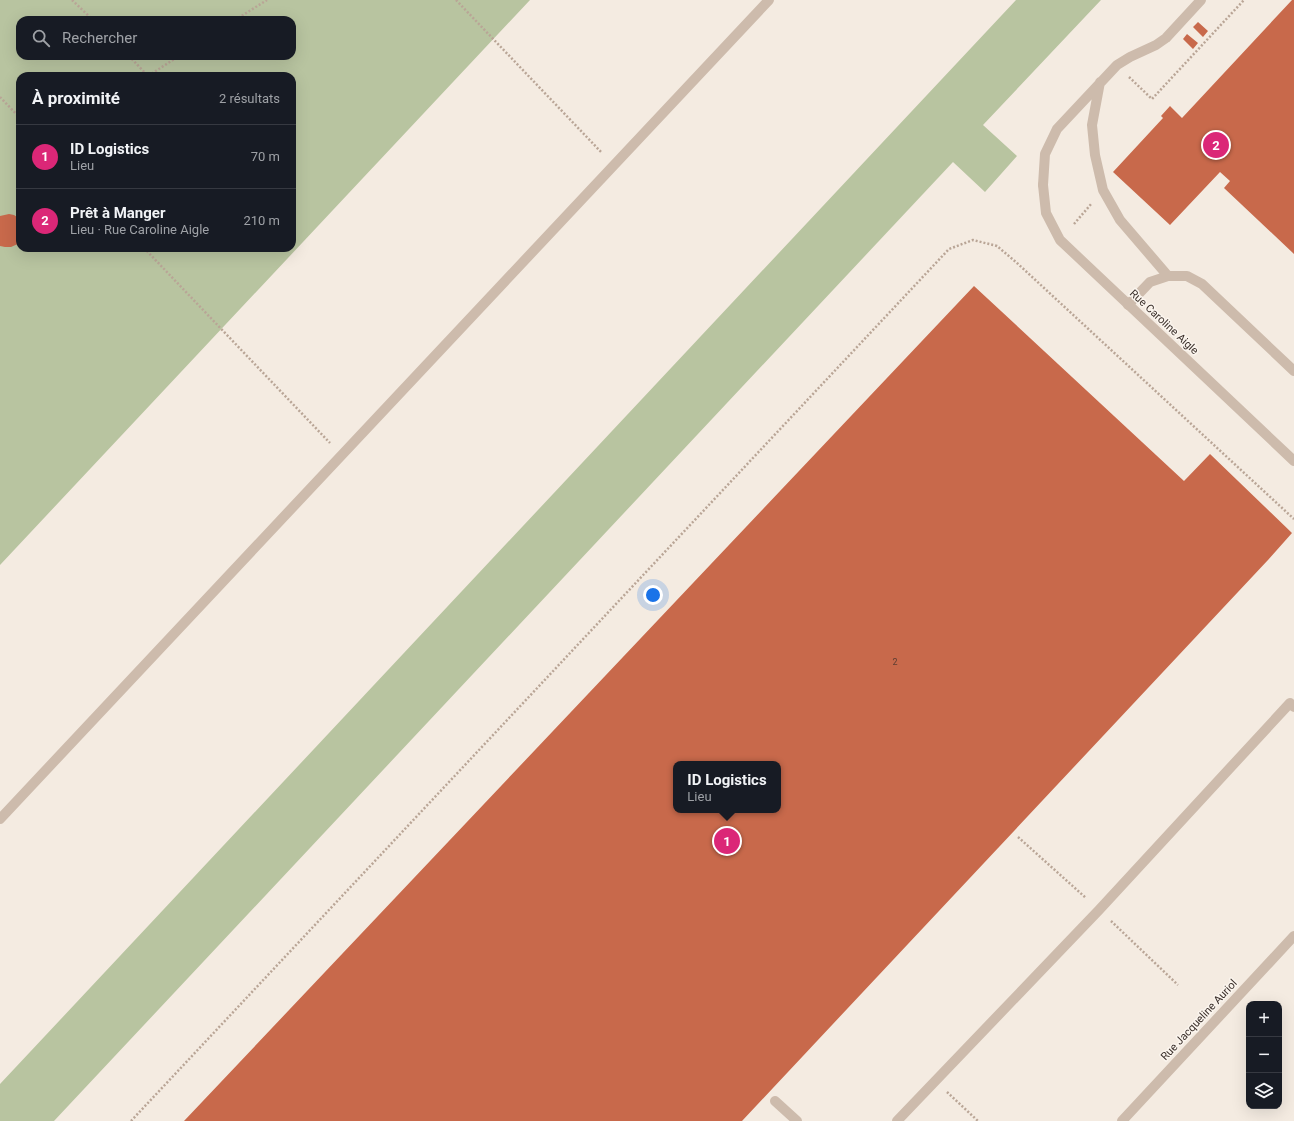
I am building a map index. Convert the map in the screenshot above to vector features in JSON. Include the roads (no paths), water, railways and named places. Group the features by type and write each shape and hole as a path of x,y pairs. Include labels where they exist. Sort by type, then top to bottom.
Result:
{"street":[{"path":"0,819 769,0"},
{"name":"Rue Caroline Aigle","path":"1201,0 1166,38 1156,45 1117,65 1057,129 1045,154 1043,184 1046,212 1060,240 1294,462"},
{"path":"1100,82 1092,126 1095,155 1104,190 1120,220 1168,276"},
{"path":"1128,305 1150,282 1168,276 1187,276 1202,284 1294,371"},
{"path":"897,1121 1292,705"},
{"name":"Rue Jacqueline Auriol","path":"1122,1121 1294,936"},
{"path":"775,1101 797,1121"}],"place":[{"name":"Prêt à Manger","path":"1216,145"},
{"name":"ID Logistics","path":"727,841"}]}
